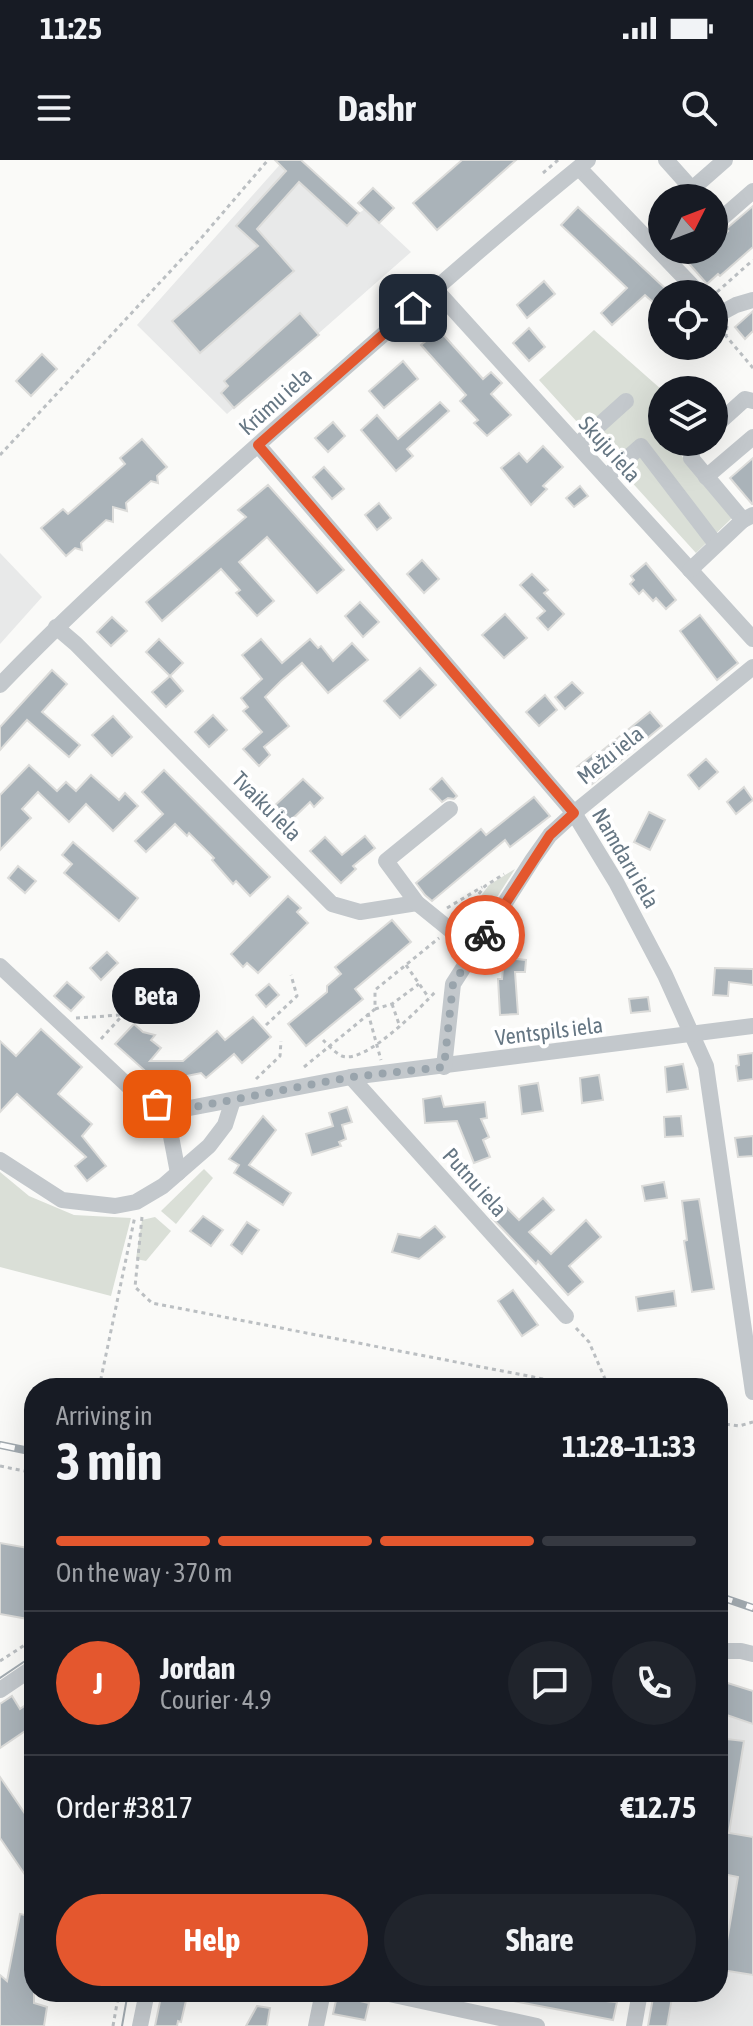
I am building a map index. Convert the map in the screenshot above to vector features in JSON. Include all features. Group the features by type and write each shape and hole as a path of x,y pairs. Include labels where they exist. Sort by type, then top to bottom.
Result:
{"street":[{"path":"666,160 683,184"},
{"path":"700,184 725,160"},
{"path":"583,164 687,280"},
{"name":"Krūmu iela","path":"0,685 56,627 258,445 583,164"},
{"path":"728,213 753,191"},
{"name":"Skuju iela","path":"435,289 753,639"},
{"path":"728,307 753,300"},
{"path":"728,414 745,399 753,401"},
{"path":"577,445 626,401"},
{"path":"706,477 753,437"},
{"name":"Namdaru iela","path":"258,445 574,813 616,882 706,1066 753,1392"},
{"path":"606,477 641,446 712,539 719,542"},
{"path":"690,570 748,518 706,477 692,456"},
{"name":"Tvaiku iela","path":"56,627 332,904 360,912 417,903"},
{"name":"Mežu iela","path":"444,1067 453,984 550,835 753,667"},
{"path":"450,809 386,861 417,903 475,950"},
{"path":"0,966 141,1098 174,1111 351,1077"},
{"name":"Ventspils iela","path":"351,1077 753,1026"},
{"name":"Putnu iela","path":"351,1077 566,1316"},
{"path":"0,1160 62,1200 115,1206 143,1200 209,1146 225,1125 233,1100"},
{"path":"174,1111 170,1131 178,1173"},
{"path":"728,1651 753,1654"},
{"path":"0,1690 24,1674"},
{"path":"140,2026 145,2002"},
{"path":"316,2026 321,2002"},
{"path":"426,2002 537,2026"},
{"path":"634,2026 638,2002"}],"path":[{"path":"0,455 203,236 268,160"},
{"path":"543,173 558,160"},
{"path":"728,282 753,260"},
{"path":"728,338 753,368"},
{"path":"433,916 485,886"},
{"path":"471,904 479,910"},
{"path":"406,965 429,998"},
{"path":"266,1025 297,996 291,975"},
{"path":"323,1040 343,1056 351,1057 376,1045 400,1027 446,981"},
{"path":"375,1009 392,1004 419,984"},
{"path":"392,1004 400,1027"},
{"path":"98,1042 129,1008 141,1008"},
{"path":"368,1013 386,1073"},
{"path":"72,1018 122,1015"},
{"path":"247,1086 280,1056 281,1041"},
{"path":"143,1200 135,1287 152,1303 538,1378"},
{"path":"101,1378 135,1219"},
{"path":"566,1316 589,1342 605,1378"},
{"path":"728,1424 739,1426 753,1422"},
{"path":"0,1466 24,1471"},
{"path":"0,1661 24,1645"},
{"path":"113,2026 117,2002"}],"shaded area":[{"path":"284,160 301,160 359,213 365,209 411,252 227,414 137,325"},
{"path":"594,330 648,378 648,456 682,456 732,518 696,553 539,380"},
{"path":"0,553 42,597 0,644"},
{"path":"515,869 487,913 480,909 477,901 489,885"},
{"path":"470,910 485,917 470,939 454,928"},
{"path":"204,1169 213,1178 176,1224 161,1211"},
{"path":"0,1172 29,1196 74,1215 131,1218 111,1296 0,1267"},
{"path":"155,1217 171,1231 146,1261 136,1259 142,1220"},
{"path":"728,1684 753,1691 753,2026 648,2026 652,2002 728,2002"}],"building":[{"path":"275,160 301,160 359,213 347,226 299,182 257,229 294,271 200,353 172,321 258,246 236,226 286,171"},
{"path":"462,160 516,160 437,230 413,203"},
{"path":"373,188 394,208 379,223 358,203"},
{"path":"753,206 753,247 720,276 718,274 711,280 703,280 689,264 728,264 728,227"},
{"path":"578,207 656,280 648,280 648,298 645,295 612,325 601,313 627,288 561,225"},
{"path":"544,281 555,294 527,318 517,305"},
{"path":"753,311 753,331 745,339 735,327"},
{"path":"300,313 319,335 234,408 221,393 228,386 224,381"},
{"path":"529,328 545,347 529,361 513,343"},
{"path":"439,330 483,379 491,372 502,383 491,394 511,415 487,436 474,423 478,420 460,401 466,395 421,345"},
{"path":"42,354 57,369 31,396 16,381"},
{"path":"403,361 418,379 384,408 369,391"},
{"path":"440,402 449,411 407,449 413,456 396,471 361,430 377,415 398,439"},
{"path":"333,422 345,436 328,452 315,438"},
{"path":"142,439 167,467 157,476 158,483 151,481 126,503 127,511 113,507 113,522 106,520 81,543 82,550 75,548 66,556 41,528 63,509 68,514 125,464 120,458"},
{"path":"543,446 563,467 543,486 547,489 531,505 501,468 519,453 527,462"},
{"path":"753,458 753,504 752,504 730,478"},
{"path":"324,467 344,489 332,499 313,477"},
{"path":"268,485 344,570 317,593 267,537 239,562 274,601 257,616 236,593 240,590 221,569 162,621 146,602 246,517 238,510"},
{"path":"580,486 588,496 574,507 566,498"},
{"path":"379,503 391,518 377,530 365,515"},
{"path":"422,560 439,579 424,593 407,574"},
{"path":"646,563 676,600 666,609 656,598 653,601 643,590 639,594 630,584 634,580 631,576"},
{"path":"532,574 548,590 544,593 564,614 548,630 537,618 545,611 520,585"},
{"path":"360,602 379,622 363,637 345,616"},
{"path":"505,614 527,638 504,658 482,635"},
{"path":"700,615 738,663 717,680 680,631"},
{"path":"112,617 127,631 111,646 97,632"},
{"path":"159,639 183,663 170,676 146,652"},
{"path":"261,639 282,663 310,639 318,648 321,646 333,661 352,643 368,660 328,693 302,663 281,681 265,697 289,726 264,747 270,755 259,766 243,749 262,732 243,711 248,707 241,698 262,679 242,655"},
{"path":"420,668 436,685 400,718 384,701"},
{"path":"52,670 67,684 42,712 80,745 69,757 27,720 0,750 0,727"},
{"path":"170,676 183,691 166,707 152,692"},
{"path":"572,682 583,693 565,709 555,697"},
{"path":"545,695 557,710 539,726 526,712"},
{"path":"650,712 662,726 592,784 577,767"},
{"path":"213,715 227,730 209,747 195,732"},
{"path":"113,716 132,737 112,756 92,735"},
{"path":"706,759 718,772 699,789 688,775"},
{"path":"29,765 57,791 66,782 76,791 91,775 119,800 125,793 138,806 113,831 86,804 69,822 38,792 22,809 31,818 0,850 0,795"},
{"path":"164,770 270,877 250,896 236,881 233,884 212,860 214,858 189,833 187,836 175,824 146,852 135,841 163,814 142,792"},
{"path":"442,778 457,796 454,799 448,798 442,802 430,789"},
{"path":"303,779 323,798 314,807 310,802 285,826 270,810"},
{"path":"744,787 753,800 736,814 727,802"},
{"path":"534,797 550,816 510,847 505,840 432,901 425,895 416,883 481,829 486,835"},
{"path":"649,812 665,820 650,850 634,842"},
{"path":"365,836 375,848 353,866 356,869 341,883 310,851 325,837 342,855"},
{"path":"73,842 138,898 119,921 64,873 72,864 62,855"},
{"path":"18,866 36,881 25,893 8,878"},
{"path":"288,896 301,908 297,912 308,923 258,973 247,963 243,967 231,954"},
{"path":"392,920 411,942 355,989 363,999 306,1046 288,1024 327,992 327,986 341,974 335,967"},
{"path":"107,952 118,963 101,980 90,968"},
{"path":"504,958 526,960 525,972 515,972 518,1014 500,1015 498,979 502,979"},
{"path":"715,968 753,969 753,985 729,982 728,996 713,995"},
{"path":"67,982 84,997 71,1011 54,996"},
{"path":"269,984 279,995 266,1007 256,995"},
{"path":"648,997 650,1011 631,1013 629,999"},
{"path":"253,1017 271,1037 242,1063 234,1054 206,1078 201,1073 182,1077 172,1083 163,1077 153,1078 115,1044 134,1024 143,1032 155,1035 151,1040 161,1048 150,1061 183,1061 217,1031 225,1040"},
{"path":"41,1029 82,1067 58,1094 92,1124 82,1136 106,1166 87,1181 75,1166 86,1157 17,1094 0,1112 0,1041 16,1056"},
{"path":"753,1053 753,1079 738,1081 738,1055"},
{"path":"683,1064 688,1089 667,1092 665,1067"},
{"path":"599,1075 603,1100 582,1103 580,1078"},
{"path":"538,1083 543,1111 522,1114 519,1086"},
{"path":"441,1096 444,1107 485,1102 487,1118 481,1119 489,1137 483,1140 490,1157 474,1163 457,1121 425,1123 423,1099"},
{"path":"347,1107 352,1122 342,1125 346,1139 339,1142 341,1146 312,1155 306,1134 333,1126 329,1113"},
{"path":"263,1116 276,1130 249,1165 291,1193 283,1205 234,1173 239,1165 229,1159"},
{"path":"681,1116 683,1136 665,1137 664,1117"},
{"path":"753,1136 753,1156 738,1157 735,1138"},
{"path":"664,1182 667,1198 645,1201 642,1186"},
{"path":"543,1198 554,1210 529,1232 551,1254 586,1220 601,1237 569,1266 583,1282 568,1295 538,1261 536,1264 492,1218 491,1213 502,1203 519,1220"},
{"path":"699,1199 714,1289 692,1292 682,1201"},
{"path":"203,1216 223,1230 211,1246 190,1231"},
{"path":"247,1222 259,1230 242,1254 231,1245"},
{"path":"435,1226 445,1237 419,1259 392,1252 398,1234 420,1238"},
{"path":"513,1290 538,1325 522,1336 498,1301"},
{"path":"674,1291 676,1306 638,1311 636,1297"},
{"path":"0,1543 24,1547 24,1618 0,1614"},
{"path":"728,1683 753,1691 753,1724 728,1715"},
{"path":"12,1696 20,1709 24,1706 24,1732 0,1748 0,1704"},
{"path":"728,1739 744,1741 729,1833 753,1837 753,1975 728,1971 728,1935 738,1877 728,1875"},
{"path":"0,1777 24,1812 24,1873 0,1838"},
{"path":"20,1914 24,1915 24,2002 47,2007 44,2026 0,2026 0,1975 7,1981"},
{"path":"160,2002 186,2002 181,2022 178,2021 177,2026 155,2026"},
{"path":"336,2002 369,2003 365,2020 333,2014"},
{"path":"518,2002 617,2002 613,2020"},
{"path":"652,2002 671,2002 667,2026 648,2026"},
{"path":"257,2006 270,2008 267,2026 246,2026"}],"tram line":[{"path":"0,1678 24,1662"},
{"path":"122,2026 126,2002"}],"railway":[{"path":"0,1445 24,1450"},
{"path":"728,1599 753,1608"}],"way so far":[{"path":"157,1104 174,1111 351,1077 444,1067 453,984 485,935"}],"place":[{"name":"Beta","path":"157,1104"}],"route":[{"path":"413,308 258,445 574,813 550,835 485,935"}]}
